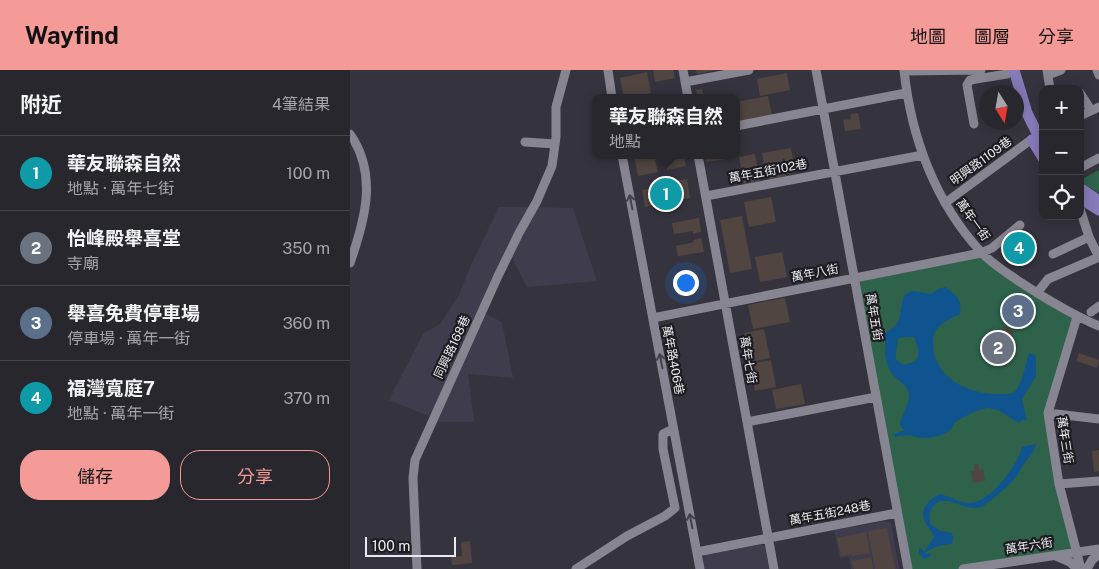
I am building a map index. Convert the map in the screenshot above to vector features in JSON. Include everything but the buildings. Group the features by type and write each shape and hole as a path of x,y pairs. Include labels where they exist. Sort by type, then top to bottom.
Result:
{"main road":[{"path":"1009,71 1012,85"},
{"path":"1009,71 1039,137"},
{"path":"1024,122 1039,151"},
{"path":"1084,192 1099,201"},
{"path":"1084,201 1099,210"}],"street":[{"name":"同興路168巷","path":"416,569 413,478 415,460 498,276 537,201 552,166 555,144 556,107 566,70"},
{"path":"608,70 611,94"},
{"path":"683,70 687,94"},
{"path":"685,82 749,70"},
{"name":"萬年五街","path":"816,70 908,569"},
{"path":"904,70 981,70"},
{"name":"萬年一街","path":"904,70 911,117 923,155 945,203 981,253 1037,293 1077,317 1099,326"},
{"path":"1049,85 1047,72 1061,70"},
{"path":"1097,70 1099,75"},
{"path":"974,124 967,86 970,80 1009,71"},
{"path":"740,125 906,93"},
{"path":"1084,96 1095,108"},
{"path":"350,134 359,146 365,163 367,181 360,234 350,263"},
{"name":"明興路1109巷","path":"945,203 1032,139"},
{"path":"525,142 555,144"},
{"name":"萬年五街102巷","path":"706,196 923,155"},
{"path":"1084,166 1099,158"},
{"name":"萬年路406巷","path":"623,159 700,569"},
{"name":"萬年七街","path":"699,159 774,569"},
{"path":"1037,293 1048,279 1099,257 1089,237 1084,220"},
{"path":"981,253 992,248 1020,225"},
{"path":"1053,254 1089,237"},
{"name":"萬年八街","path":"653,318 981,253"},
{"path":"1091,312 1099,306"},
{"name":"萬年三街","path":"1077,317 1048,413 1059,484 1081,569"},
{"path":"747,422 876,397"},
{"path":"1048,413 1099,419"},
{"path":"576,569 626,536 665,516 675,508 663,449 663,434 674,429"},
{"path":"1059,484 1099,481"},
{"name":"萬年五街248巷","path":"696,552 897,513"},
{"name":"萬年六街","path":"963,569 1099,548"},
{"path":"1087,569 1092,560 1099,554"},
{"path":"1054,555 1070,562 1077,569"}],"shaded area":[{"path":"499,207 573,208 597,281 527,287 509,252 481,311 502,322 513,378 468,374 474,422 436,422 431,417 389,400 423,334 440,324 459,295"},
{"path":"885,521 891,523 899,569 851,569 849,557 840,558 834,530"},
{"path":"761,544 765,547 769,569 703,569 702,561 706,555"}],"green space":[{"path":"1099,170 1099,193 1084,184 1084,178"},
{"path":"981,253 1077,317 1048,413 1076,552 963,569 908,569 854,278"}],"water":[{"path":"945,287 956,295 960,304 960,314 947,320 939,327 933,339 934,355 945,374 954,382 975,391 1011,394 1019,385 1029,353 1036,356 1036,376 1022,399 1027,421 1023,419 1019,423 1000,411 987,408 961,419 954,423 949,431 935,437 919,438 902,435 895,437 894,434 905,430 900,423 909,394 903,384 894,376 888,365 885,356 886,343 883,338 884,334 891,330 898,322 904,296 911,291 932,294 938,289","holes":["914,337 918,347 918,357 914,362 903,365 896,359 898,338"]},
{"path":"1036,444 1033,452 1013,480 999,494 981,507 969,507 950,501 938,502 933,506 930,524 941,531 952,533 952,544 938,546 926,552 925,554 930,554 931,556 924,559 919,554 919,548 924,552 934,537 923,515 923,511 930,500 941,494 964,502 978,501 994,490 1002,481 1015,463 1022,447"}],"place":[{"name":"華友聯森自然","path":"666,194"},
{"name":"福灣寬庭7","path":"1019,248"},
{"name":"舉喜免費停車場","path":"1018,311"},
{"name":"怡峰殿舉喜堂","path":"998,348"}]}
